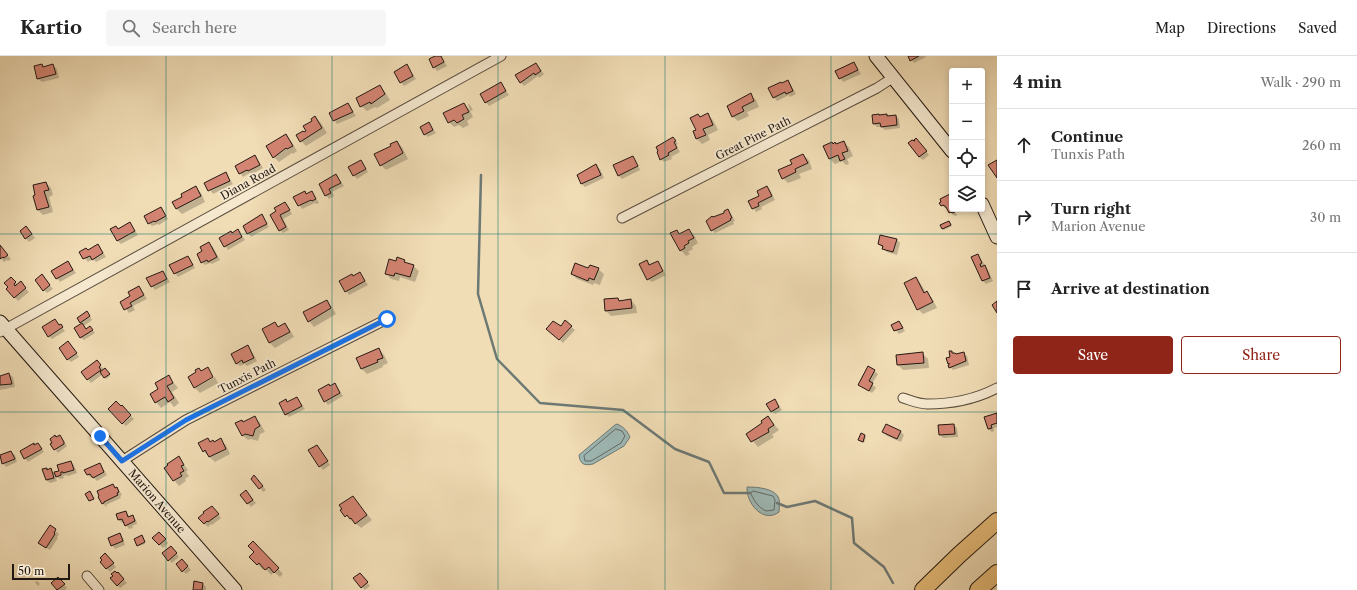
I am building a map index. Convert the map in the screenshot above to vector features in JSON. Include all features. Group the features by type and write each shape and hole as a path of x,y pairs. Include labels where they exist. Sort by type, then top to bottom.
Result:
{"highway":[{"path":"923,590 997,521"},
{"path":"978,590 997,573"}],"main road":[{"path":"876,56 949,147"},
{"path":"985,211 997,237"},
{"name":"Marion Avenue","path":"2,328 122,461 234,590"}],"street":[{"name":"Diana Road","path":"2,328 501,56"},
{"name":"Great Pine Path","path":"622,218 878,88 894,77"},
{"name":"Tunxis Path","path":"122,461 186,420 387,319"},
{"path":"903,398 926,404 954,402 983,395 997,388"},
{"path":"87,576 99,590"}],"water":[{"path":"617,424 625,429 630,437 624,446 593,464 583,464 579,455"},
{"path":"747,487 755,487 774,492 779,499 779,512 773,515 762,514 752,505 747,493"}],"building":[{"path":"435,56 441,56 444,62 433,68 429,59"},
{"path":"908,56 919,56 910,61"},
{"path":"854,62 858,70 839,79 835,71"},
{"path":"536,63 541,71 535,75 534,73 520,83 515,75"},
{"path":"42,64 43,67 53,64 56,74 37,79 34,66"},
{"path":"407,64 413,76 400,83 394,72"},
{"path":"788,80 793,91 786,94 785,92 773,98 768,88"},
{"path":"501,82 506,91 485,103 480,94"},
{"path":"380,85 385,94 371,104 370,102 360,107 356,98"},
{"path":"751,93 754,101 742,107 744,111 732,117 727,106"},
{"path":"348,103 353,112 333,121 329,113"},
{"path":"464,103 469,112 462,115 464,119 457,123 454,120 448,123 443,113"},
{"path":"708,113 713,125 703,129 706,135 696,139 693,131 696,130 690,118 698,114 700,117"},
{"path":"887,114 887,116 896,115 897,125 881,127 880,123 873,124 872,115"},
{"path":"315,116 322,128 300,142 296,135 306,131 303,126 312,121 311,119"},
{"path":"429,122 433,130 424,135 420,127"},
{"path":"286,134 293,146 287,149 286,148 273,158 266,146"},
{"path":"673,137 676,141 674,142 677,148 660,160 656,147"},
{"path":"916,138 927,151 919,157 908,143 912,140 915,141 914,140"},
{"path":"397,141 403,153 380,166 374,154 391,146 390,144"},
{"path":"844,141 848,151 842,153 845,159 840,161 838,155 829,159 823,146 832,142 833,144 835,142 836,144"},
{"path":"803,154 808,163 795,169 796,172 782,179 778,170 792,164 790,160"},
{"path":"255,155 260,165 239,174 235,166"},
{"path":"633,156 638,166 618,176 613,165"},
{"path":"361,160 366,169 353,176 348,167"},
{"path":"997,160 997,178 988,165"},
{"path":"596,164 601,175 581,184 577,175"},
{"path":"226,172 230,181 208,191 204,183"},
{"path":"336,174 341,183 329,189 331,193 325,196 319,184"},
{"path":"46,182 49,190 44,191 49,207 37,210 33,196 35,195 33,185"},
{"path":"196,186 201,196 176,209 172,202 182,197 181,194"},
{"path":"767,186 772,196 758,203 759,206 752,209 748,201 759,196 757,191"},
{"path":"305,191 306,194 312,191 316,199 298,206 293,197"},
{"path":"949,194 949,212 951,212 949,213 943,205 941,206 939,203 941,202 940,199"},
{"path":"285,202 290,210 280,215 286,227 279,231 270,215 276,211 274,208"},
{"path":"161,207 166,216 148,224 144,216"},
{"path":"728,209 732,218 730,219 731,220 711,231 706,221 712,216 713,217 724,213 724,211"},
{"path":"262,214 267,224 247,234 243,226"},
{"path":"949,221 951,225 942,229 940,225"},
{"path":"130,222 135,231 117,241 110,229 116,226 118,229"},
{"path":"26,226 32,234 25,239 20,231"},
{"path":"238,229 242,237 224,247 219,238"},
{"path":"689,229 694,238 688,241 689,243 684,246 685,248 680,251 670,233 677,230 679,234"},
{"path":"880,235 897,239 893,252 882,249 883,246 878,244"},
{"path":"209,242 217,257 208,262 207,260 201,263 197,254 202,251 200,247"},
{"path":"98,244 103,253 92,260 90,256 83,259 79,252 86,248 88,250"},
{"path":"0,245 8,255 0,259"},
{"path":"978,254 982,263 980,264 981,267 985,265 990,278 982,281 971,257"},
{"path":"188,256 193,265 174,274 169,265"},
{"path":"397,257 405,260 404,262 414,265 410,277 395,273 394,276 385,274 389,259 396,261"},
{"path":"647,260 649,265 658,261 663,271 647,280 639,264"},
{"path":"68,261 73,270 56,279 51,271"},
{"path":"575,263 588,268 590,265 599,268 594,280 589,278 588,281 571,274"},
{"path":"163,271 167,279 151,287 146,278"},
{"path":"360,272 365,281 345,292 339,281 352,274 353,276"},
{"path":"42,274 50,285 43,291 35,280"},
{"path":"11,277 16,282 14,284 15,286 21,281 26,288 14,298 6,289 8,287 4,283"},
{"path":"916,277 924,293 927,291 933,302 917,310 904,283"},
{"path":"139,286 144,295 130,303 132,306 124,310 120,302 130,296 128,292"},
{"path":"618,298 619,301 631,299 632,308 605,311 604,299"},
{"path":"327,300 331,308 308,322 303,312"},
{"path":"997,301 997,313 992,305"},
{"path":"87,311 90,316 80,323 77,318"},
{"path":"55,319 59,325 61,324 63,327 48,337 42,327"},
{"path":"565,320 572,326 559,340 546,329 553,321 561,326"},
{"path":"899,321 903,328 894,331 891,325"},
{"path":"275,322 278,327 285,323 290,332 269,343 262,329"},
{"path":"82,323 86,329 90,326 93,330 80,338 74,328"},
{"path":"68,341 77,353 67,360 59,348"},
{"path":"248,345 254,358 243,363 242,360 236,364 231,354"},
{"path":"379,348 383,358 377,360 378,362 361,369 356,358"},
{"path":"949,351 956,354 964,352 966,361 949,368 949,363 948,364 946,358 950,357"},
{"path":"923,352 924,363 897,365 896,355"},
{"path":"97,360 101,365 99,367 101,370 87,380 81,372"},
{"path":"868,366 875,370 869,381 873,383 869,391 858,385"},
{"path":"208,367 213,377 194,388 188,377 199,368 201,371"},
{"path":"105,368 110,374 104,378 100,372"},
{"path":"9,373 12,384 0,385 0,376"},
{"path":"169,375 173,383 167,386 174,398 168,402 165,397 155,403 150,394 158,389 155,383"},
{"path":"335,383 340,393 324,402 318,390 329,384 330,386"},
{"path":"297,397 302,406 285,415 279,403 286,399 287,402"},
{"path":"775,399 779,407 771,412 766,404"},
{"path":"116,401 131,415 122,424 108,409"},
{"path":"997,413 997,423 991,425 992,428 988,429 984,417"},
{"path":"255,416 260,426 255,429 253,436 245,434 242,436 235,423 242,420 243,422"},
{"path":"768,416 774,425 768,429 769,432 751,442 746,434 762,423 761,421"},
{"path":"886,424 901,431 897,439 882,432"},
{"path":"954,424 955,434 939,435 938,425"},
{"path":"861,433 865,435 863,442 858,440"},
{"path":"55,435 56,437 60,435 64,444 54,450 50,444 52,443 50,439"},
{"path":"208,438 210,442 213,440 214,442 221,438 226,449 209,457 205,450 203,452 198,443"},
{"path":"34,443 34,445 38,443 42,449 24,459 20,451"},
{"path":"317,445 328,461 319,467 308,450"},
{"path":"11,451 15,459 2,464 0,455"},
{"path":"179,456 184,465 181,466 184,471 180,473 182,476 173,481 164,468 168,465 167,464"},
{"path":"71,461 74,470 63,473 61,472 61,475 56,477 54,472 59,471 57,465"},
{"path":"100,463 104,472 93,478 90,474 87,475 84,470"},
{"path":"47,468 47,470 51,468 54,478 46,480 42,469"},
{"path":"254,475 263,486 259,489 251,479"},
{"path":"113,484 115,488 117,487 119,492 117,493 118,495 102,504 98,497 97,491"},
{"path":"246,490 253,500 247,504 240,495"},
{"path":"90,491 94,499 89,501 85,494"},
{"path":"353,496 367,515 355,524 347,515 345,517 340,510 342,509 339,505"},
{"path":"212,506 219,514 204,524 198,518 204,513 203,512"},
{"path":"126,511 128,517 133,515 135,521 125,526 122,519 118,520 116,514"},
{"path":"50,525 56,529 55,534 46,548 38,543"},
{"path":"159,532 166,539 159,545 152,538"},
{"path":"120,533 123,541 111,546 108,538"},
{"path":"142,535 145,542 137,546 134,539"},
{"path":"253,541 279,568 274,573 269,567 265,570 259,563 257,565 249,557 254,552 248,546"},
{"path":"171,546 177,553 168,561 162,553"},
{"path":"105,553 114,563 106,569 100,562 102,560 100,558"},
{"path":"182,559 188,566 182,572 176,564"},
{"path":"115,571 117,573 118,572 124,579 117,586 110,578 113,576 111,574"},
{"path":"360,573 368,582 361,588 353,578"},
{"path":"58,577 65,584 57,590 51,583"},
{"path":"194,581 203,583 202,590 193,590"}],"waterway":[{"path":"481,175 478,294 497,359 540,403 623,410 675,449 709,462 724,493 750,493"},
{"path":"777,503 787,507 815,501 852,518 854,543 884,567 893,583"}],"route":[{"path":"100,436 122,461 186,420 387,319"}]}
